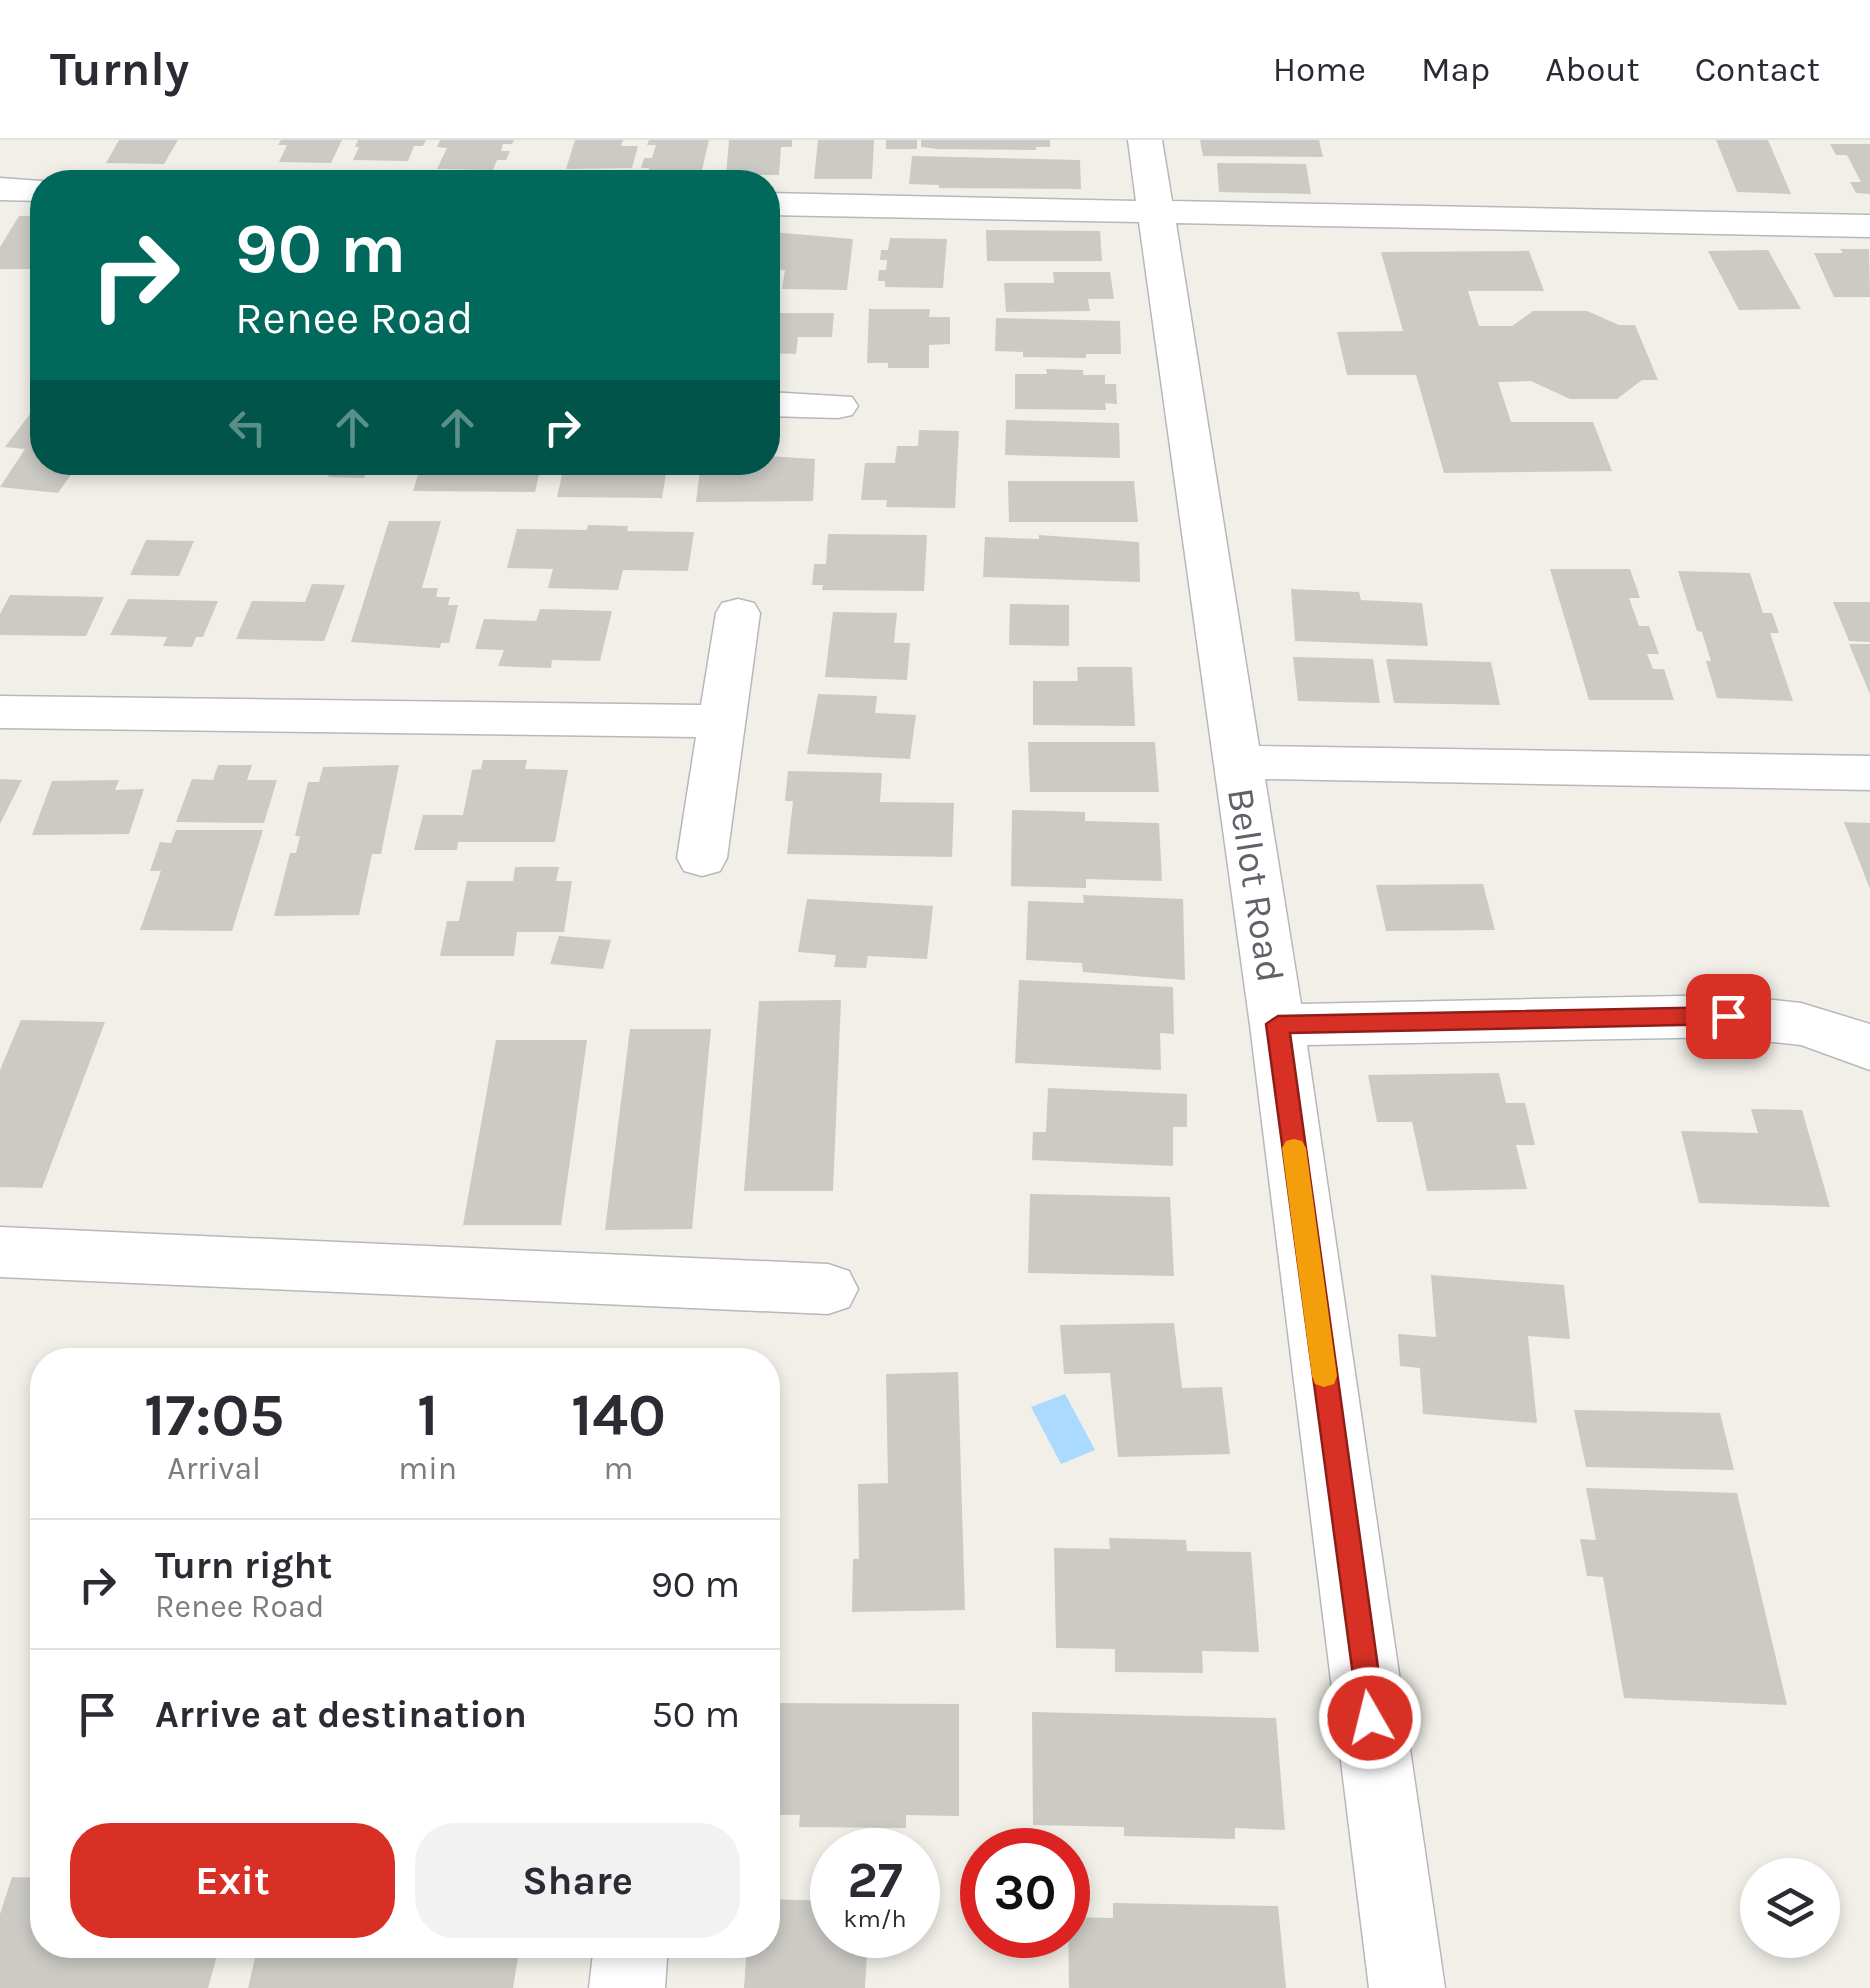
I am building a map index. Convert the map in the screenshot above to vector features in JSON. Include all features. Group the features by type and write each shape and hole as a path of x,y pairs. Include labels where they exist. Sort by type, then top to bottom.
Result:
{"street":[{"name":"Bellot Road","path":"1145,140 1278,1024 1407,1988"},
{"path":"0,190 30,190"},
{"path":"780,204 1870,226"},
{"path":"780,404 838,406"},
{"path":"702,858 738,612"},
{"path":"0,712 722,722"},
{"path":"1237,762 1870,773"},
{"path":"1278,1024 1746,1016 1820,1028 1870,1049"},
{"path":"0,1252 828,1289"},
{"path":"627,1988 630,1958"}],"water":[{"path":"1065,1394 1095,1450 1061,1464 1031,1407"}],"building":[{"path":"119,140 178,140 164,164 106,163"},
{"path":"281,140 342,140 331,163 279,162 287,145 278,145"},
{"path":"358,140 426,140 423,146 414,146 408,161 353,160"},
{"path":"440,140 514,140 512,144 503,144 501,151 510,151 506,160 497,160 493,170 437,169 447,148 437,147"},
{"path":"575,140 623,140 621,146 638,146 632,168 566,169"},
{"path":"649,140 709,140 702,170 641,168 644,158 652,158 656,145 647,145"},
{"path":"729,140 792,140 792,147 781,147 779,170 726,170"},
{"path":"818,140 874,140 872,179 814,179"},
{"path":"886,140 917,140 917,149 886,149"},
{"path":"921,140 1050,140 1050,147 937,149 921,147"},
{"path":"1200,140 1319,140 1323,157 1203,156"},
{"path":"1716,140 1768,140 1791,194 1737,192"},
{"path":"1830,144 1870,144 1870,194 1856,193 1850,182 1861,182 1847,155 1836,155"},
{"path":"912,156 1080,160 1081,189 939,188 909,184"},
{"path":"1217,163 1306,164 1311,194 1219,192"},
{"path":"19,216 30,216 30,269 0,269 0,247"},
{"path":"986,230 1100,231 1102,261 987,261"},
{"path":"780,233 853,239 847,290 782,289 785,270 780,270"},
{"path":"890,238 947,239 943,288 885,287 885,281 878,281 879,270 886,270 887,260 880,260 881,250 888,250"},
{"path":"1840,249 1869,249 1870,297 1834,297 1814,253 1843,253"},
{"path":"1768,250 1801,309 1739,310 1708,251"},
{"path":"1529,251 1544,291 1468,291 1479,326 1512,326 1533,311 1587,311 1619,325 1635,325 1658,380 1642,380 1617,399 1570,399 1531,381 1498,382 1511,422 1593,422 1612,471 1444,473 1416,375 1347,375 1337,332 1403,331 1381,252"},
{"path":"1053,272 1110,272 1114,299 1088,299 1090,311 1006,312 1004,283 1054,283"},
{"path":"869,309 930,309 929,317 950,317 950,344 929,345 929,368 888,368 888,363 867,363"},
{"path":"780,313 834,313 832,337 798,337 796,354 780,353"},
{"path":"996,318 1120,321 1121,354 1023,357 1023,352 995,351"},
{"path":"1046,369 1105,375 1105,384 1116,384 1117,404 1105,403 1106,410 1015,409 1015,374 1047,374"},
{"path":"30,414 30,475 71,475 58,493 0,487 25,449 5,447"},
{"path":"1006,420 1119,423 1120,458 1005,455"},
{"path":"919,430 959,431 955,508 886,507 887,500 861,500 865,463 895,463 897,446 918,446"},
{"path":"780,457 815,459 813,501 696,502 699,475 780,475"},
{"path":"329,475 365,475 364,478"},
{"path":"418,475 539,475 535,492 413,491"},
{"path":"562,475 666,475 662,498 557,497"},
{"path":"1008,481 1134,481 1138,522 1009,522"},
{"path":"389,521 441,521 422,588 438,588 436,597 450,597 448,605 458,605 449,643 441,643 440,648 351,642"},
{"path":"588,525 628,526 627,531 694,532 688,571 623,570 618,590 548,588 553,569 507,568 517,529 587,530"},
{"path":"828,534 927,535 924,591 822,590 823,585 812,585 814,564 826,564"},
{"path":"1039,535 1139,542 1140,582 983,577 985,537 1039,539"},
{"path":"146,540 194,541 179,576 130,575"},
{"path":"1550,569 1630,569 1640,598 1629,598 1639,626 1649,626 1659,654 1647,654 1653,669 1664,669 1674,700 1589,700"},
{"path":"1678,571 1750,573 1763,613 1772,613 1779,633 1770,633 1793,701 1717,698 1706,661 1711,661"},
{"path":"312,584 345,585 324,641 236,639 252,601 305,602"},
{"path":"1291,589 1359,592 1361,600 1422,603 1428,646 1295,641"},
{"path":"10,595 104,597 86,636 0,635 0,614"},
{"path":"128,599 218,601 203,637 196,637 192,647 163,646 167,637 110,635"},
{"path":"1833,602 1870,602 1870,642 1849,641"},
{"path":"1010,604 1069,605 1069,646 1009,645"},
{"path":"540,609 612,611 600,661 552,660 551,668 498,666 504,650 475,649 484,619 536,621"},
{"path":"833,612 897,613 894,643 910,643 907,680 825,677"},
{"path":"1849,644 1870,644 1870,694"},
{"path":"1293,657 1373,659 1380,703 1298,701"},
{"path":"1386,659 1491,662 1500,705 1394,703"},
{"path":"1077,667 1132,667 1135,726 1033,725 1033,681 1078,681"},
{"path":"818,694 877,696 875,713 916,715 910,759 807,754"},
{"path":"1028,742 1155,742 1159,792 1030,792"},
{"path":"483,760 527,760 525,769 568,770 555,842 458,842 457,850 414,850 423,815 463,815 472,770 481,769"},
{"path":"218,765 252,765 247,780 277,780 264,823 176,822 192,779 213,780"},
{"path":"399,765 381,854 372,854 359,915 274,916 290,853 296,853 300,836 295,836 308,782 319,782 323,767"},
{"path":"788,771 882,773 880,802 954,803 952,857 787,854 793,801 785,801"},
{"path":"0,779 22,780 0,824"},
{"path":"119,780 115,790 144,789 129,834 32,835 52,781"},
{"path":"1012,810 1085,812 1085,821 1159,823 1162,881 1086,879 1086,888 1011,886"},
{"path":"1844,822 1870,823 1870,889"},
{"path":"176,830 263,830 232,931 140,930 161,871 150,871 160,842 171,843"},
{"path":"515,867 559,867 556,881 572,881 564,932 517,932 514,956 440,956 447,921 459,921 467,881 513,881"},
{"path":"1483,884 1495,930 1386,931 1376,885"},
{"path":"1083,895 1183,899 1185,980 1083,972 1082,963 1026,960 1028,901 1084,903"},
{"path":"807,899 933,906 927,959 868,956 866,968 834,967 836,955 798,952"},
{"path":"559,936 611,940 603,969 550,964"},
{"path":"1019,980 1173,987 1174,1034 1160,1033 1161,1070 1015,1063"},
{"path":"841,1000 833,1191 744,1191 759,1001"},
{"path":"21,1020 105,1022 42,1188 0,1187 0,1070"},
{"path":"630,1029 711,1029 692,1229 605,1230"},
{"path":"496,1040 587,1040 561,1225 463,1225"},
{"path":"1499,1073 1506,1103 1525,1103 1535,1145 1516,1145 1527,1189 1427,1191 1412,1122 1377,1122 1368,1075"},
{"path":"1048,1088 1187,1094 1187,1127 1173,1127 1173,1166 1032,1160 1033,1132 1046,1132"},
{"path":"1751,1109 1802,1110 1830,1207 1699,1203 1681,1131 1758,1133"},
{"path":"1030,1194 1170,1197 1174,1276 1028,1273"},
{"path":"1431,1275 1564,1285 1570,1339 1528,1336 1537,1423 1423,1414 1420,1368 1400,1366 1398,1334 1436,1337"},
{"path":"1174,1323 1182,1388 1222,1387 1230,1454 1118,1457 1110,1373 1064,1374 1060,1325"},
{"path":"958,1372 965,1610 852,1612 853,1559 859,1559 858,1484 888,1483 886,1374"},
{"path":"1574,1410 1720,1413 1734,1470 1586,1467"},
{"path":"1586,1488 1737,1493 1787,1705 1624,1698 1603,1577 1587,1576 1580,1539 1596,1540"},
{"path":"1109,1538 1186,1540 1187,1551 1251,1552 1259,1652 1202,1651 1203,1673 1115,1672 1115,1649 1056,1648 1054,1548 1110,1549"},
{"path":"780,1703 959,1704 959,1816 906,1815 906,1828 799,1827 800,1815 780,1815"},
{"path":"1032,1712 1276,1718 1285,1830 1235,1828 1235,1839 1124,1836 1124,1827 1033,1825"},
{"path":"12,1877 30,1878 30,1958 216,1958 208,1988 0,1988 0,1914"},
{"path":"780,1899 810,1900 810,1958 867,1958 865,1988 744,1988 746,1958 780,1958"},
{"path":"1113,1903 1278,1906 1286,1988 1069,1988 1069,1958 1090,1958 1090,1917 1113,1918"},
{"path":"255,1958 518,1958 513,1988 248,1988"}],"slow traffic":[{"path":"1294,1148 1324,1376"}],"route":[{"path":"1370,1718 1278,1024 1728,1016"}]}
